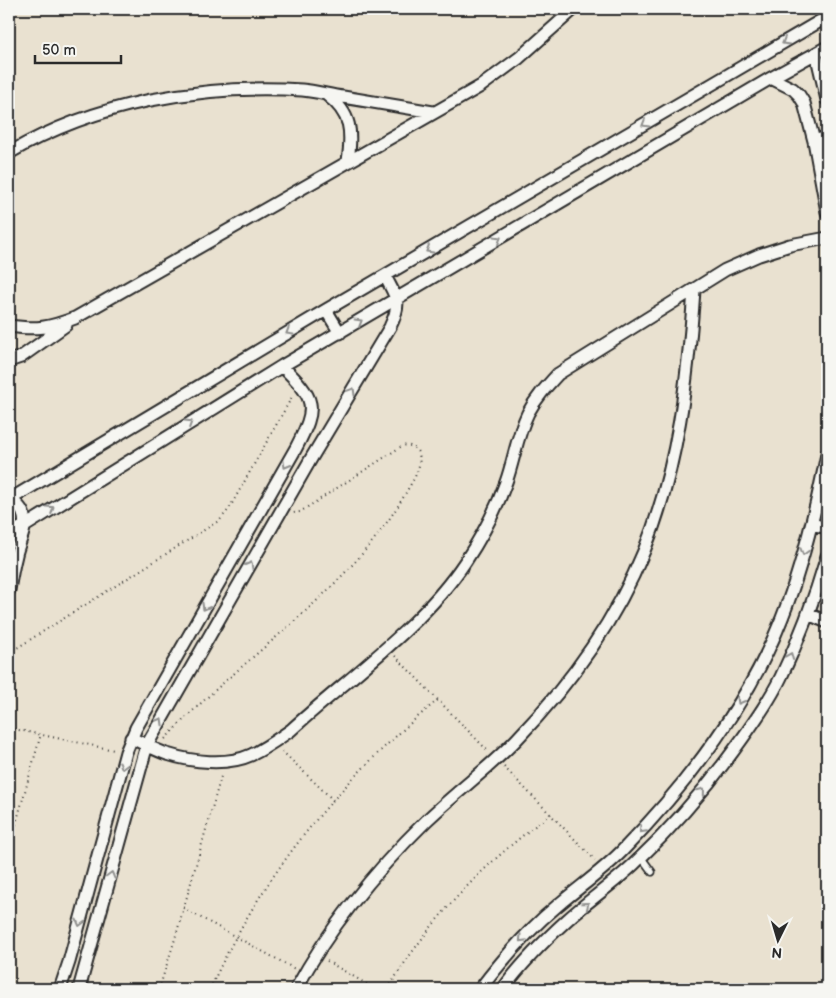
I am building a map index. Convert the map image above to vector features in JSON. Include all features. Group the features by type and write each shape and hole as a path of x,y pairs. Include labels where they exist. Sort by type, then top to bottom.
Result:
{"street":[{"path":"554,28 563,9"},
{"path":"9,361 21,357 75,318 481,86 519,58 574,9"},
{"path":"9,590 16,554 25,526 22,510 10,500 326,310 827,17"},
{"path":"9,532 25,526 282,366 771,78 827,47"},
{"path":"816,53 827,100"},
{"path":"771,78 785,84 799,95 804,103 814,141 827,212"},
{"path":"9,153 56,129 94,115 132,104 172,96 212,92 261,89 304,90 433,112"},
{"path":"326,94 344,111 349,123 351,135 348,161"},
{"path":"814,141 827,137"},
{"path":"131,738 181,758 225,761 250,756 274,743 403,631 436,599 464,563 488,524 506,482 528,414 546,386 558,374 725,270 759,255 790,245 827,238"},
{"path":"79,989 151,747 281,510 390,327 397,309 397,299 385,276"},
{"path":"296,989 334,926 373,877 426,821 514,742 553,701 586,657 618,605 644,551 663,493 680,416 689,357 694,290"},
{"path":"326,310 340,333"},
{"path":"9,326 31,329 60,324 75,318"},
{"path":"60,989 131,738 296,448 308,422 311,406 309,397 299,383 282,366"},
{"path":"308,422 318,432 326,433"},
{"path":"296,448 303,449 312,456"},
{"path":"480,989 523,937 556,906 598,873 622,851 655,816 714,743 740,704 782,619 797,577 812,524 827,454"},
{"path":"812,524 827,528"},
{"path":"503,989 538,948 568,919 641,857 688,808 752,726 781,678 808,614 827,556"},
{"path":"808,614 827,622"}],"lane":[{"path":"641,857 652,872"}],"path":[{"path":"9,653 212,526 225,515 299,383"},
{"path":"151,747 329,589 360,558 379,535 399,505 419,467 419,454 414,447 402,446 300,512 290,513 281,510"},
{"path":"210,989 236,937 280,867 333,800 393,738 438,700"},
{"path":"9,728 126,752"},
{"path":"9,849 41,734"},
{"path":"274,743 333,800"},
{"path":"159,989 225,761"},
{"path":"388,989 425,934 467,885 508,848 552,814"},
{"path":"183,908 304,974"},
{"path":"316,954 375,989"}]}
